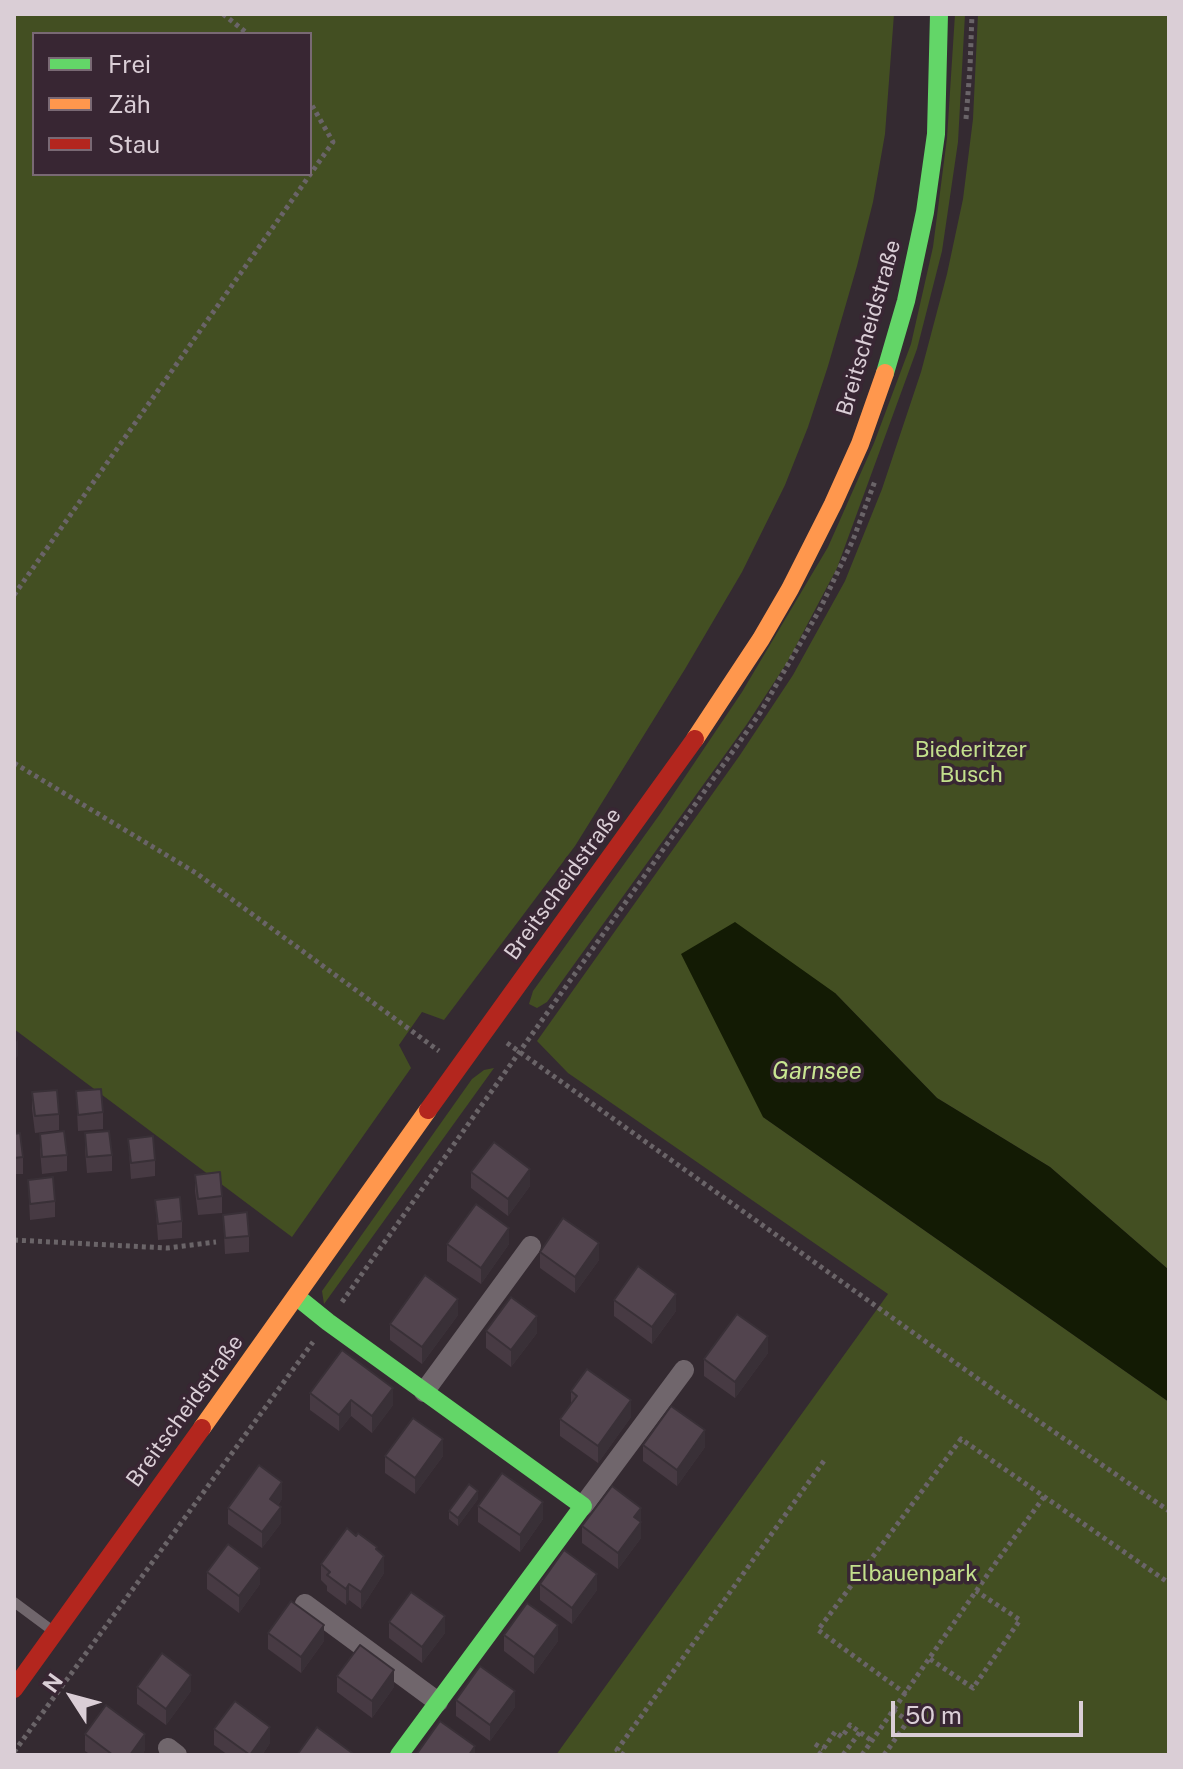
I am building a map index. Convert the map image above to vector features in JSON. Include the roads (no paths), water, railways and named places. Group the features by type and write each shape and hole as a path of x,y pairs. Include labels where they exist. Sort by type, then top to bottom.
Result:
{"street":[{"name":"Breitscheidstraße","path":"14,1689 677,766 796,579 847,474 872,413 906,301 936,134 939,14"},
{"path":"424,1392 531,1246"},
{"path":"297,1297 583,1506"},
{"path":"399,1755 684,1370"},
{"path":"305,1604 438,1702"}],"lane":[{"path":"14,1602 55,1633"}],"water":[{"name":"Garnsee","path":"735,922 835,993 937,1098 1050,1167 1169,1270 1169,1402 763,1117 681,954"}],"park label":[{"name":"Biederitzer Busch","path":"971,762"},
{"name":"Elbauenpark","path":"913,1574"}]}
